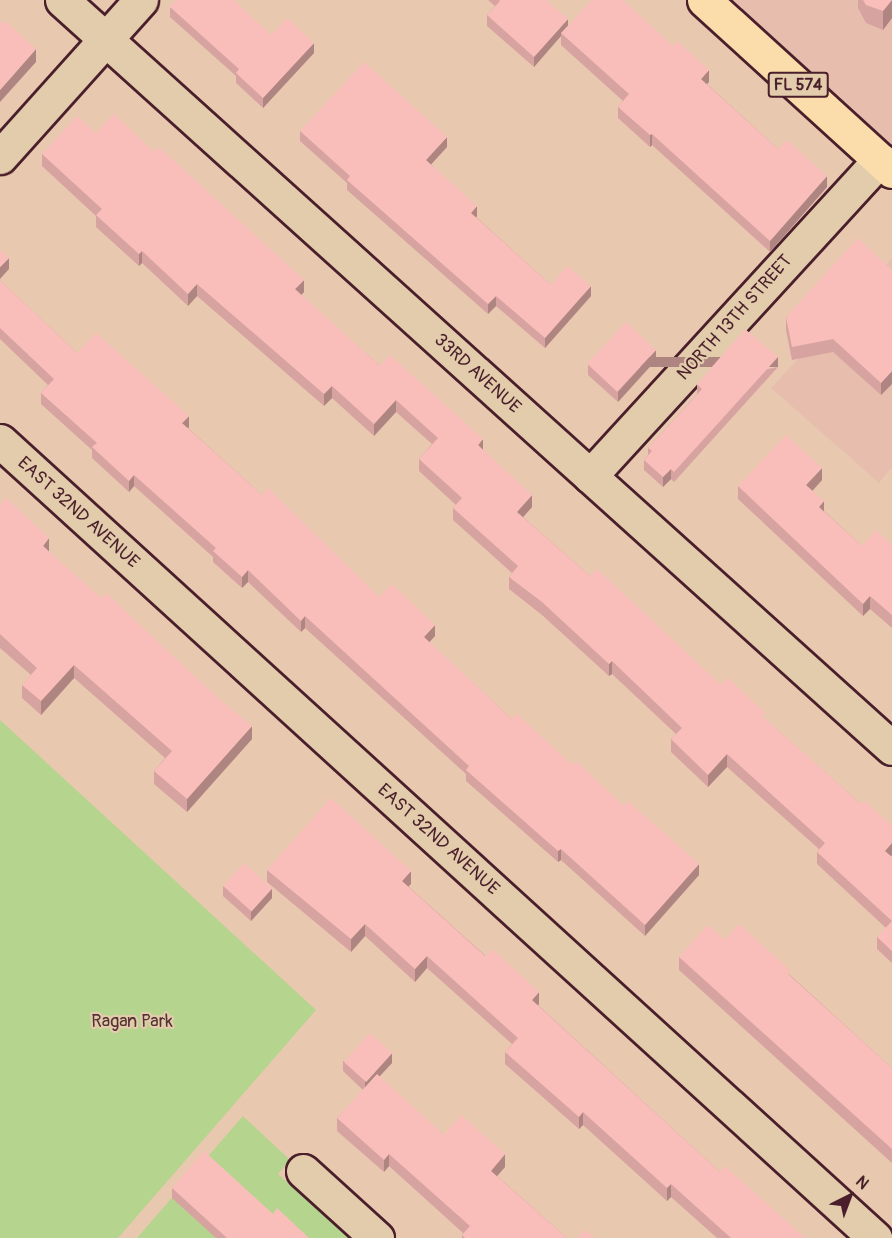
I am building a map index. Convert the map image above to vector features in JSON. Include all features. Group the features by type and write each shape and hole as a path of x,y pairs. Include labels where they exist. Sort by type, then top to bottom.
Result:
{"main road":[{"name":"FL 574","path":"704,0 886,165"}],"street":[{"name":"33RD AVENUE","path":"62,0 892,748"},
{"path":"0,157 141,0"},
{"name":"NORTH 13TH STREET","path":"591,477 886,165"},
{"name":"EAST 32ND AVENUE","path":"0,441 875,1238"},
{"path":"303,1171 377,1238"}],"shaded area":[{"path":"731,0 892,0 892,146"},
{"path":"892,258 892,467 879,483 771,388"}],"green space":[{"name":"Ragan Park","path":"0,720 316,1010 118,1238 0,1238"},
{"path":"243,1116 290,1160 278,1174 349,1238 137,1238"}],"building":[{"path":"176,0 234,0 271,35 287,18 314,43 263,98 236,73 239,69 170,7"},
{"path":"499,0 546,0 568,19 534,57 487,15"},
{"path":"592,0 623,0 673,46 677,41 709,70 701,79 778,149 787,140 827,176 770,241 652,134 650,135 618,107 629,94 561,33"},
{"path":"863,0 892,0 883,11 866,5"},
{"path":"4,20 36,49 0,90 0,25"},
{"path":"364,62 447,137 426,160 477,206 471,213 551,285 567,266 591,286 545,338 496,296 488,304 347,180 350,176 300,131"},
{"path":"114,114 154,152 159,147 304,280 295,289 380,366 390,355 483,439 478,445 532,495 517,512 590,576 597,569 721,685 728,678 765,713 762,716 861,804 864,800 892,826 892,843 885,851 892,857 892,921 817,852 825,843 727,754 708,775 671,739 682,728 612,661 609,664 542,602 509,577 518,566 453,508 462,498 419,459 438,438 396,400 374,424 332,386 324,394 197,284 188,294 142,251 139,254 96,215 102,209 42,154 77,116 96,133"},
{"path":"858,238 892,270 892,371 881,383 833,339 792,347 786,317"},
{"path":"0,250 9,258 0,267"},
{"path":"0,280 77,353 96,333 189,416 182,423 262,495 268,488 379,597 392,584 435,625 424,637 512,719 517,714 572,765 576,761 624,806 628,801 699,864 645,925 561,849 558,851 466,770 469,766 305,616 301,621 248,570 242,577 213,551 216,548 134,475 129,481 92,447 97,443 41,393 54,379 0,328"},
{"path":"626,322 656,350 617,392 587,364"},
{"path":"745,329 778,357 674,472 671,469 663,477 644,460 652,451 648,448 702,389 697,384"},
{"path":"786,435 822,468 806,485 824,501 819,507 862,546 876,530 892,545 892,615 870,596 863,604 738,486"},
{"path":"6,498 49,538 43,546 101,598 106,593 218,698 252,726 187,799 154,771 172,751 74,665 41,701 22,685 37,668 0,634 0,505"},
{"path":"331,798 411,871 402,881 485,956 492,949 539,992 532,1000 720,1172 725,1166 805,1238 731,1238 671,1184 667,1188 583,1112 579,1117 505,1052 518,1038 427,956 415,969 365,924 351,939 267,870"},
{"path":"244,863 272,888 251,911 223,886"},
{"path":"892,921 892,951 877,937"},
{"path":"739,924 790,970 787,973 892,1068 892,1149 679,957 708,925 725,940"},
{"path":"370,1033 392,1053 366,1082 344,1062"},
{"path":"377,1074 444,1135 461,1115 505,1154 491,1171 567,1238 465,1238 462,1235 470,1226 389,1154 384,1160 337,1118"},
{"path":"204,1151 273,1214 277,1208 309,1238 227,1238 172,1188"},
{"path":"585,1230 595,1238 578,1238"}]}
